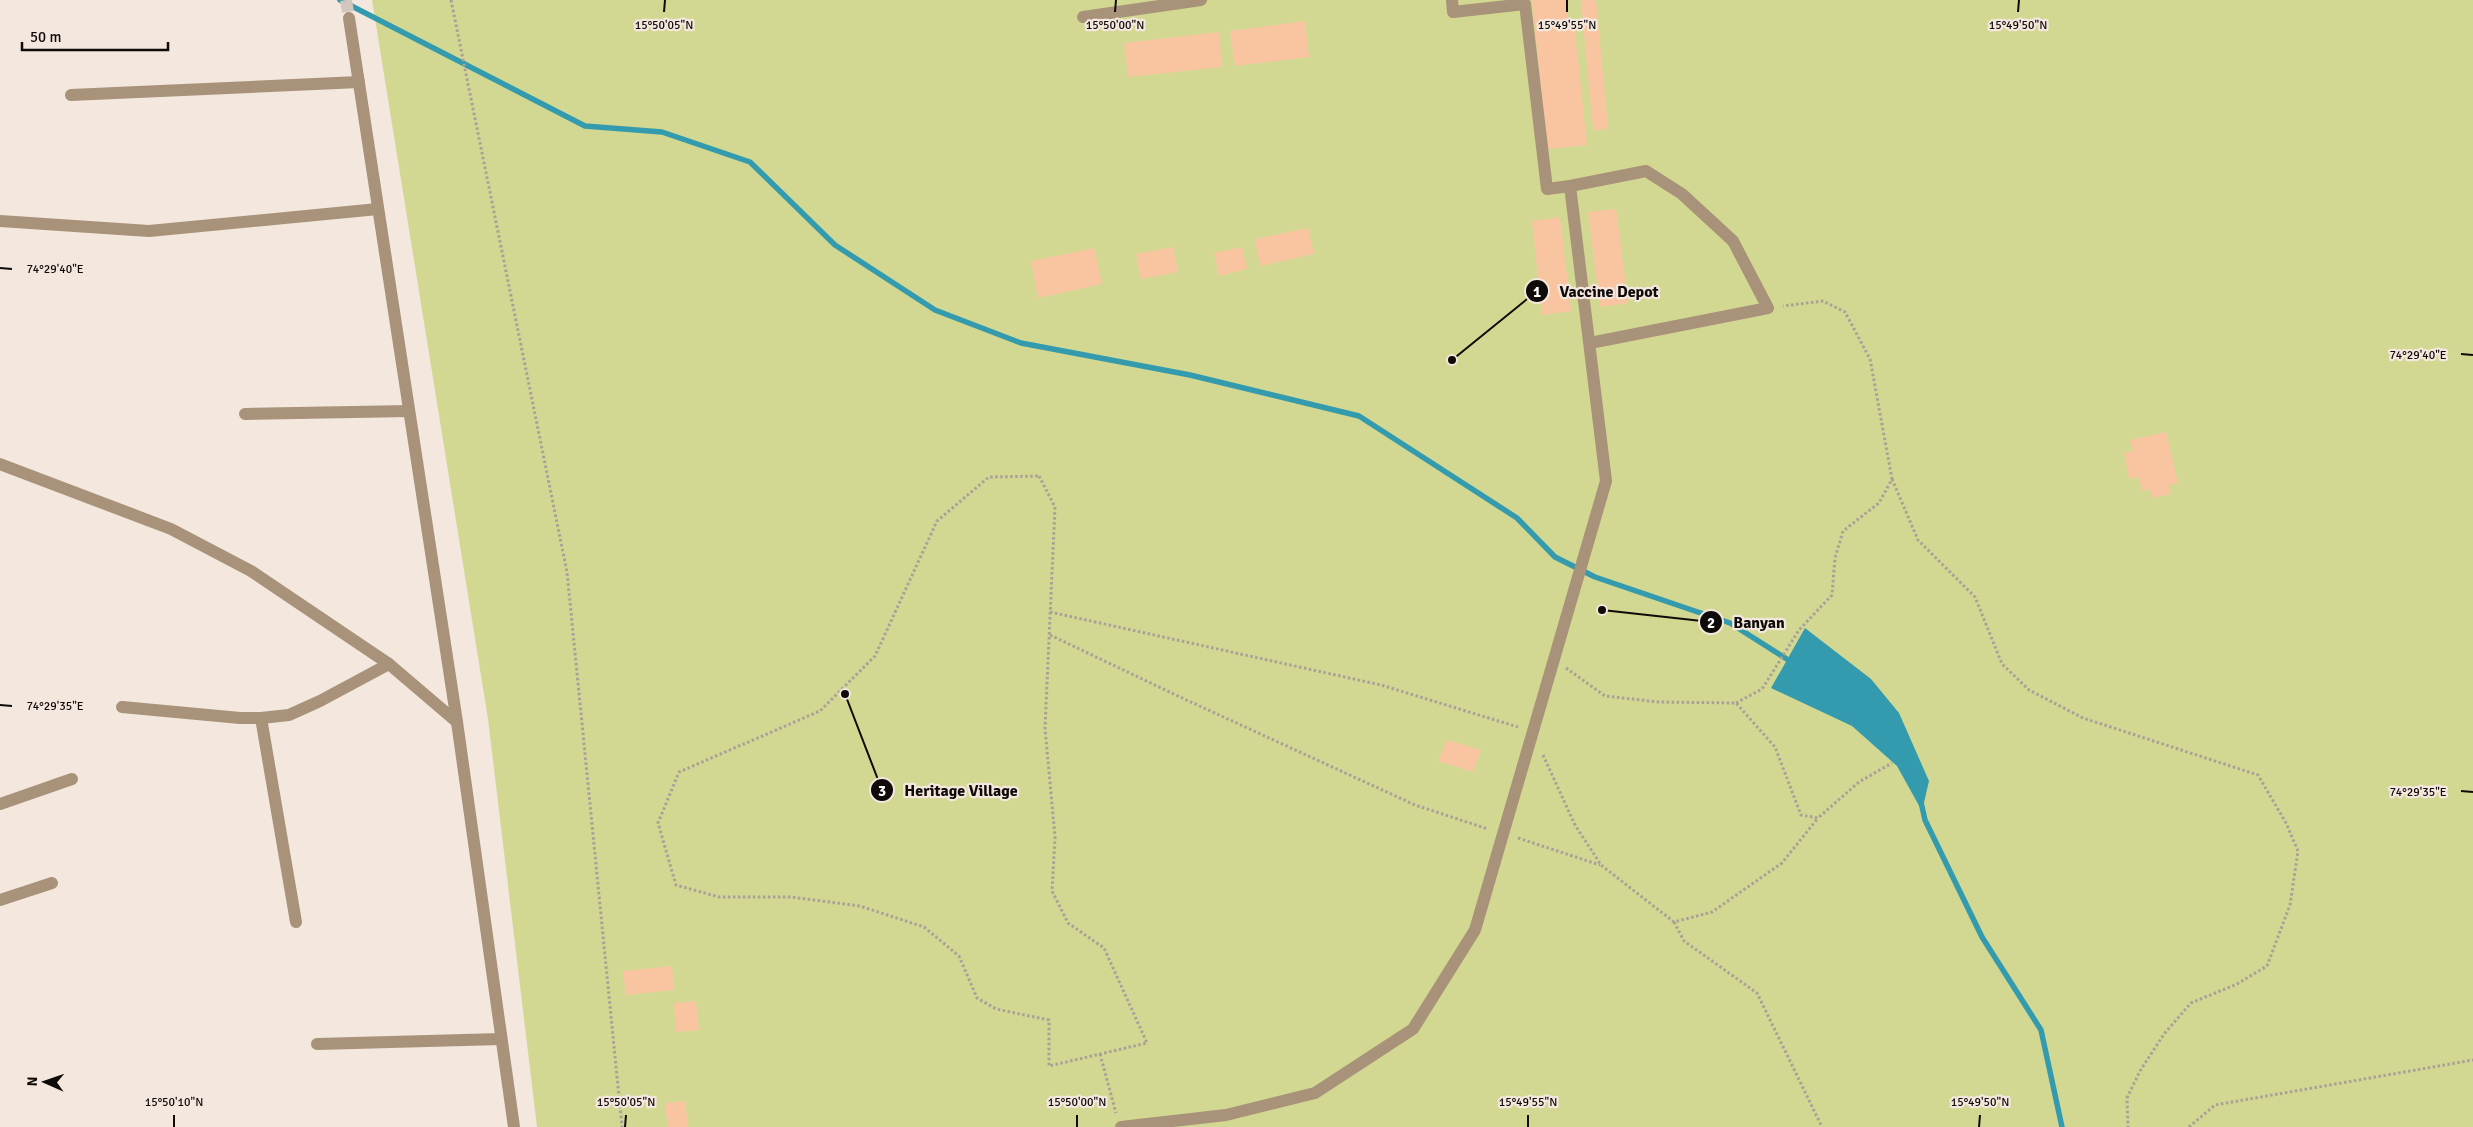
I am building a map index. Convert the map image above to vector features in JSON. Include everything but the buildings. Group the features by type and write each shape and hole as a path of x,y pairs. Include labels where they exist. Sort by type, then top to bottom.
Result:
{"street":[{"path":"1083,17 1201,0"},
{"path":"1452,0 1453,12 1525,4 1547,189 1646,171 1682,194 1732,241 1768,308 1590,343"},
{"path":"349,18 457,722 514,1127"},
{"path":"71,95 359,82"},
{"path":"1119,1122 1226,1115 1315,1093 1414,1029 1475,930 1606,481 1570,186"},
{"path":"0,221 149,231 378,209"},
{"path":"245,414 409,411"},
{"path":"0,464 171,529 251,572 389,664 457,722"},
{"path":"122,707 261,718 289,715 389,664"},
{"path":"261,718 296,922"},
{"path":"0,804 72,780"},
{"path":"0,900 52,883"},
{"path":"317,1044 501,1039"}],"path":[{"path":"452,0 567,572 622,1127"},
{"path":"1768,308 1823,301 1845,312 1870,359 1892,479 1918,540 1975,597 2002,664 2029,690 2083,718 2258,775 2286,823 2298,851 2290,905 2267,966 2236,984 2191,1003 2164,1034 2140,1071 2127,1098 2128,1127"},
{"path":"1039,476 1055,507 1050,612 1045,728 1055,837 1052,891 1068,923 1104,948 1146,1042 1049,1066 1048,1020 996,1009 976,998 960,956 924,927 860,906 791,897 719,897 676,886 658,822 679,772 820,711 875,656 937,521 989,477 1039,476"},
{"path":"1554,659 1605,696 1659,702 1736,703 1762,689 1799,630 1832,595 1835,558 1843,531 1879,503 1892,479"},
{"path":"1050,612 1381,684 1533,732 1575,825 1601,865 1674,922 1684,940 1757,993 1822,1127"},
{"path":"1050,635 1416,805 1601,865"},
{"path":"1736,703 1775,747 1801,815 1818,818"},
{"path":"1674,922 1712,912 1782,863 1818,818 1858,782 1892,763"},
{"path":"1100,1054 1119,1122"},
{"path":"2189,1127 2215,1105 2473,1060"}],"green space":[{"path":"372,0 2473,0 2473,1127 537,1127 488,719"}],"water":[{"path":"1805,628 1871,679 1899,713 1929,781 1922,811 1897,766 1852,726 1771,688"}],"waterway":[{"path":"340,0 585,126 662,132 750,162 835,245 935,310 1021,343 1190,375 1359,416 1517,518 1555,557 1595,577 1730,623 1793,663"},
{"path":"1921,802 1925,820 1982,937 2041,1030 2062,1127"}],"tunnel":[{"path":"346,0 349,18"}],"place":[{"name":"Vaccine Depot","path":"1452,360"},
{"name":"Banyan","path":"1602,610"},
{"name":"Heritage Village","path":"845,694"}]}
